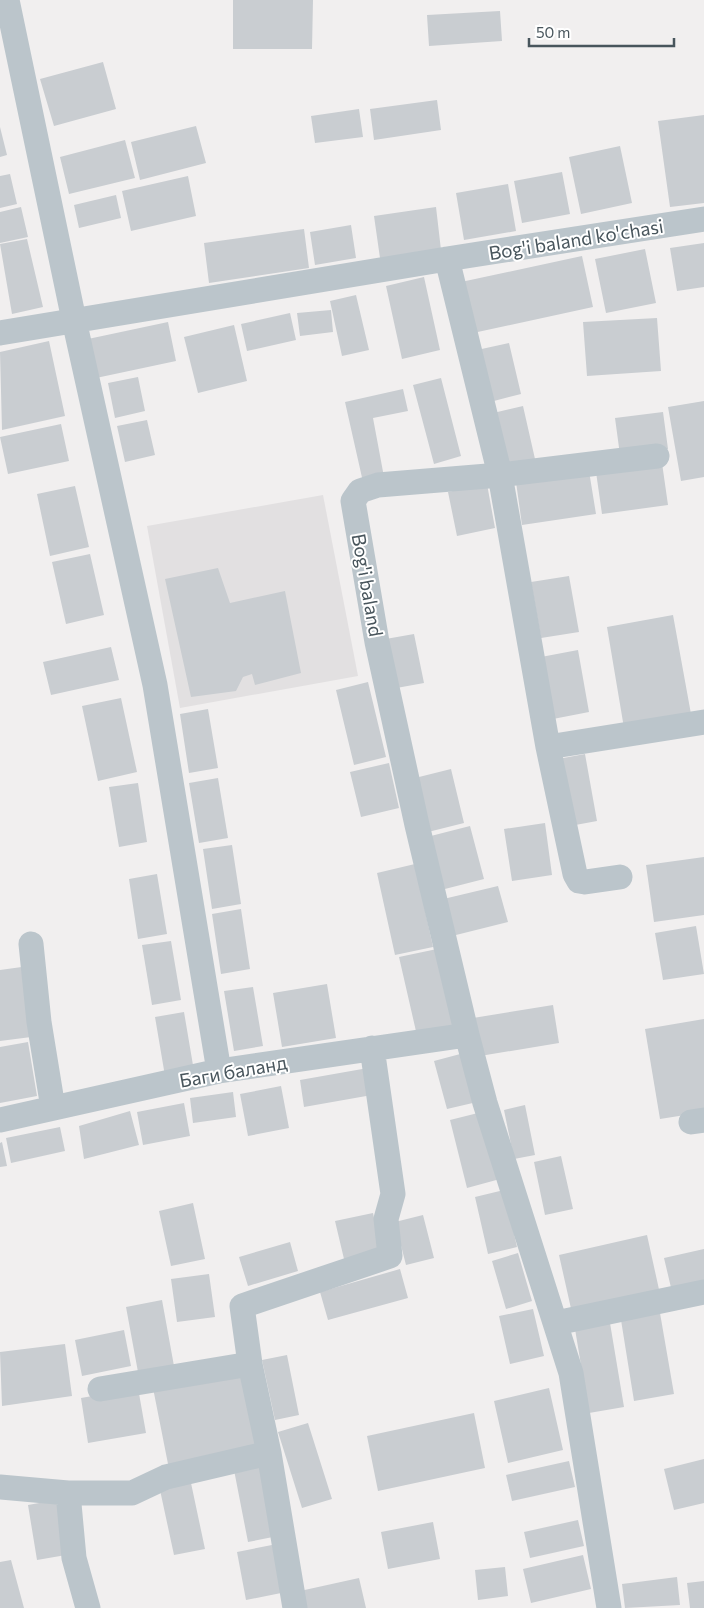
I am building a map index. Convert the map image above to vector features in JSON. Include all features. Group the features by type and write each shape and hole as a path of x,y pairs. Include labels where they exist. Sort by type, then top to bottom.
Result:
{"street":[{"path":"7,0 74,320 155,685 219,1071"},
{"name":"Bog'i baland ko'chasi","path":"0,333 447,259 704,219"},
{"path":"447,259 500,475 548,747 575,874 579,881 585,882 620,877"},
{"name":"Bog'i baland","path":"608,1608 572,1373 485,1103 416,825 379,651 353,500 360,491 378,485 500,475 656,456"},
{"path":"548,747 704,722"},
{"path":"31,944 39,1022 53,1108"},
{"name":"Баги баланд","path":"0,1120 219,1071 468,1035"},
{"path":"295,1608 269,1454 250,1364 242,1306 390,1256 386,1219 393,1194 372,1048"},
{"path":"556,1323 704,1292"},
{"path":"100,1389 250,1364"},
{"path":"0,1487 68,1493 132,1493 166,1477 269,1454"},
{"path":"68,1493 74,1558 88,1608"}],"shaded area":[{"path":"323,495 358,676 180,708 147,526"}],"building":[{"path":"233,0 313,0 312,49 233,49"},
{"path":"500,11 502,41 429,46 427,15"},
{"path":"103,62 116,109 54,126 40,79"},
{"path":"437,100 441,130 374,140 370,109"},
{"path":"359,109 363,137 315,143 311,116"},
{"path":"704,115 704,203 670,207 658,121"},
{"path":"196,126 206,163 140,180 131,142"},
{"path":"0,127 7,155 0,157"},
{"path":"125,140 135,178 69,194 60,157"},
{"path":"620,146 632,203 581,214 569,157"},
{"path":"562,172 570,214 522,223 514,181"},
{"path":"10,174 17,204 0,208 0,176"},
{"path":"188,176 196,216 131,231 122,191"},
{"path":"508,184 516,231 464,240 456,193"},
{"path":"116,195 121,218 79,228 74,205"},
{"path":"21,207 28,237 0,243 0,212"},
{"path":"436,207 441,250 380,258 374,216"},
{"path":"351,225 356,258 315,265 310,232"},
{"path":"304,229 309,268 209,283 204,243"},
{"path":"27,239 43,307 12,314 0,244"},
{"path":"704,243 704,287 677,291 670,248"},
{"path":"645,249 656,303 606,313 595,259"},
{"path":"582,256 593,307 473,333 461,282"},
{"path":"424,277 440,350 402,359 386,286"},
{"path":"356,295 369,350 342,356 330,301"},
{"path":"331,310 333,332 300,336 297,313"},
{"path":"290,313 296,340 247,351 241,324"},
{"path":"657,318 661,371 587,376 583,322"},
{"path":"168,322 176,361 96,378 88,339"},
{"path":"234,325 247,381 198,393 184,337"},
{"path":"49,341 65,416 2,430 0,352"},
{"path":"509,343 521,394 490,402 477,350"},
{"path":"138,377 145,411 115,418 108,383"},
{"path":"441,378 461,456 434,464 413,385"},
{"path":"403,389 408,411 373,418 384,477 363,482 345,402"},
{"path":"704,401 704,477 681,481 668,407"},
{"path":"523,406 535,459 501,467 489,414"},
{"path":"663,412 668,449 620,455 615,418"},
{"path":"147,420 155,455 125,462 117,426"},
{"path":"61,424 69,461 8,474 0,437"},
{"path":"662,463 668,505 602,514 596,472"},
{"path":"589,471 596,514 522,525 516,482"},
{"path":"487,484 495,528 457,536 448,492"},
{"path":"75,486 89,547 50,556 37,494"},
{"path":"90,554 104,615 66,624 52,562"},
{"path":"218,568 230,603 285,591 301,673 255,685 252,674 243,677 236,691 191,697 165,579"},
{"path":"569,576 579,632 541,638 531,582"},
{"path":"673,615 691,714 624,728 607,627"},
{"path":"414,634 424,683 391,689 380,640"},
{"path":"111,647 119,680 51,695 43,662"},
{"path":"578,650 589,712 553,719 541,657"},
{"path":"368,682 386,757 354,765 336,690"},
{"path":"121,698 137,772 98,781 82,706"},
{"path":"208,709 218,768 189,773 180,714"},
{"path":"585,754 597,821 570,826 558,759"},
{"path":"389,763 399,808 361,817 350,772"},
{"path":"451,769 464,823 424,833 411,779"},
{"path":"218,778 228,838 199,843 189,783"},
{"path":"138,783 147,842 119,847 109,787"},
{"path":"545,823 552,875 512,881 504,829"},
{"path":"470,826 484,879 437,891 423,838"},
{"path":"232,845 241,904 212,909 203,849"},
{"path":"704,857 704,915 654,922 646,865"},
{"path":"415,864 433,947 395,955 377,873"},
{"path":"157,874 167,934 138,939 129,879"},
{"path":"498,886 508,922 444,938 435,901"},
{"path":"241,909 250,969 221,974 212,914"},
{"path":"696,926 704,974 663,980 655,933"},
{"path":"171,941 181,1000 152,1005 142,945"},
{"path":"437,949 455,1031 418,1040 399,957"},
{"path":"29,966 39,1036 0,1041 0,970"},
{"path":"327,984 336,1038 282,1047 273,993"},
{"path":"253,987 263,1046 234,1051 224,991"},
{"path":"553,1005 559,1043 480,1056 473,1018"},
{"path":"184,1012 194,1071 165,1076 155,1017"},
{"path":"704,1019 704,1112 660,1119 645,1029"},
{"path":"28,1042 37,1096 0,1103 0,1047"},
{"path":"464,1053 477,1102 447,1109 434,1061"},
{"path":"368,1068 372,1095 304,1107 300,1080"},
{"path":"281,1086 289,1128 248,1136 240,1094"},
{"path":"233,1092 236,1117 193,1123 190,1098"},
{"path":"184,1103 190,1136 143,1145 137,1112"},
{"path":"525,1105 535,1155 514,1159 504,1110"},
{"path":"130,1111 139,1145 84,1159 79,1126"},
{"path":"482,1112 500,1179 467,1188 450,1120"},
{"path":"60,1127 65,1151 11,1163 6,1138"},
{"path":"2,1142 7,1166 0,1167 0,1143"},
{"path":"561,1156 573,1209 545,1215 534,1162"},
{"path":"504,1190 517,1247 488,1254 475,1197"},
{"path":"193,1203 205,1259 171,1266 159,1211"},
{"path":"373,1213 381,1251 344,1259 335,1221"},
{"path":"423,1215 434,1258 406,1265 395,1222"},
{"path":"647,1235 660,1294 572,1313 559,1255"},
{"path":"290,1242 298,1271 248,1286 239,1257"},
{"path":"704,1249 704,1289 673,1296 664,1258"},
{"path":"518,1253 532,1301 506,1309 492,1261"},
{"path":"400,1269 408,1298 328,1320 320,1292"},
{"path":"209,1274 215,1317 177,1322 171,1279"},
{"path":"162,1300 174,1366 138,1372 126,1307"},
{"path":"533,1309 544,1356 510,1364 499,1316"},
{"path":"660,1313 674,1394 634,1401 621,1320"},
{"path":"610,1323 624,1407 589,1413 575,1329"},
{"path":"124,1330 131,1366 82,1376 75,1340"},
{"path":"65,1344 72,1396 2,1406 0,1352"},
{"path":"287,1355 299,1415 275,1420 262,1360"},
{"path":"246,1370 263,1450 169,1469 153,1388"},
{"path":"138,1388 146,1433 88,1443 81,1398"},
{"path":"549,1388 563,1450 508,1463 494,1401"},
{"path":"474,1413 485,1468 378,1491 367,1436"},
{"path":"308,1423 332,1499 302,1508 278,1432"},
{"path":"704,1459 704,1503 674,1510 664,1469"},
{"path":"569,1461 575,1487 512,1501 506,1475"},
{"path":"264,1464 278,1536 248,1542 234,1470"},
{"path":"191,1483 205,1549 174,1555 160,1490"},
{"path":"56,1500 66,1555 37,1560 28,1505"},
{"path":"578,1520 584,1546 530,1558 524,1532"},
{"path":"433,1522 440,1559 388,1569 381,1532"},
{"path":"277,1544 286,1592 246,1600 237,1552"},
{"path":"583,1555 591,1589 531,1603 523,1569"},
{"path":"11,1560 24,1608 0,1608 0,1562"},
{"path":"505,1567 508,1596 478,1600 475,1570"},
{"path":"677,1577 680,1605 625,1608 622,1584"},
{"path":"359,1578 366,1608 304,1608 300,1591"},
{"path":"704,1581 704,1608 690,1608 687,1583"}]}
